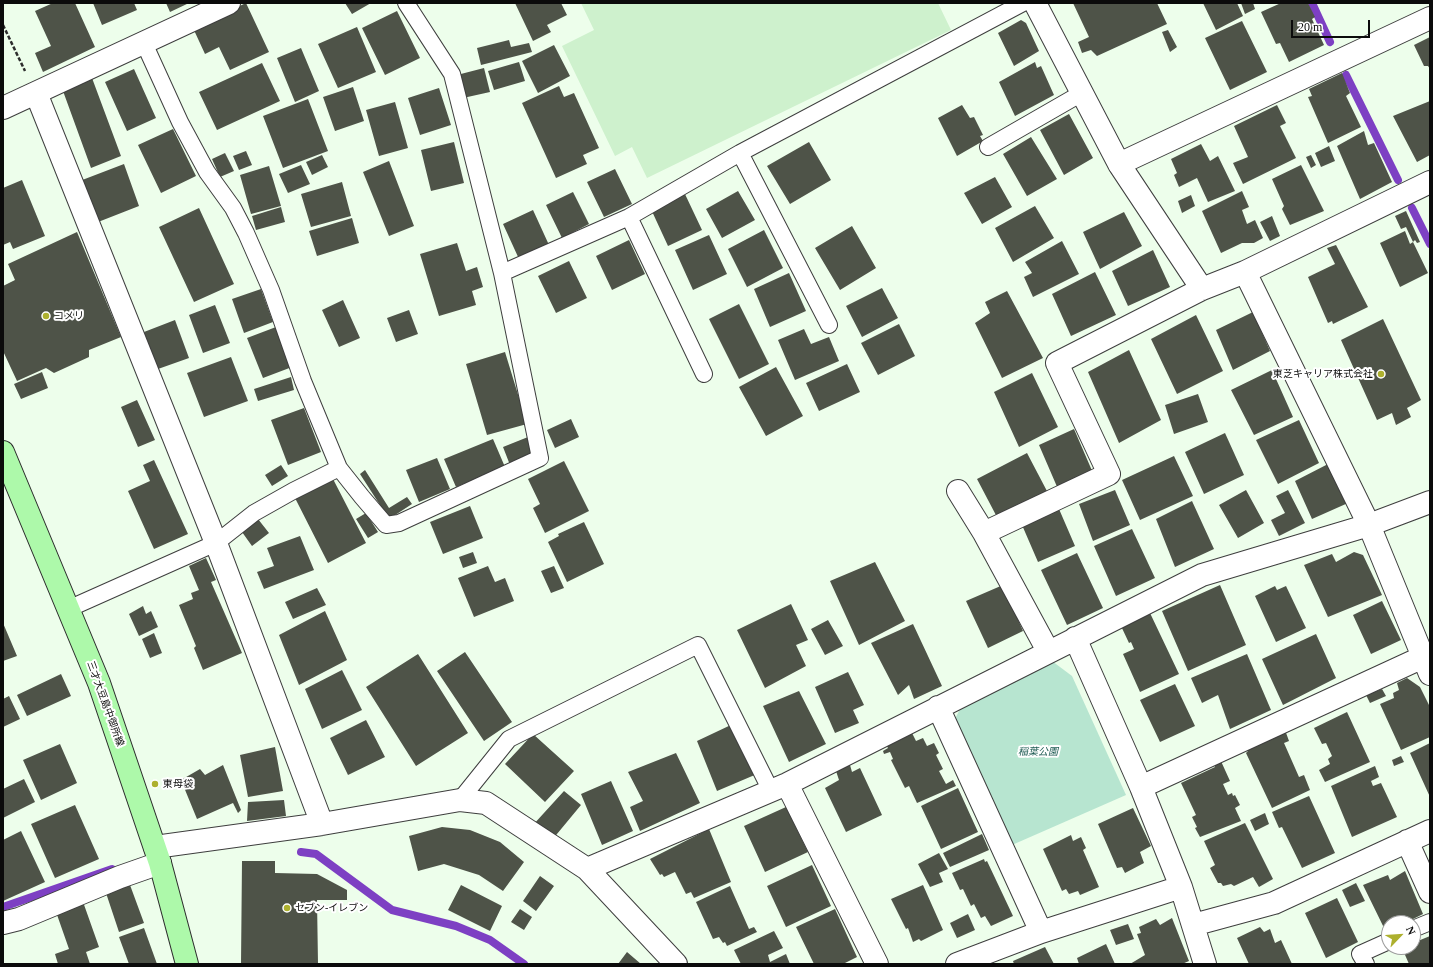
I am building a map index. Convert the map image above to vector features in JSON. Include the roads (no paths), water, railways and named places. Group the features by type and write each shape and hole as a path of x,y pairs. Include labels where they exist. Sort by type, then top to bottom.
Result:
{"main road":[{"name":"三才大豆島中御所線","path":"3,452 99,683 157,855 187,964"}],"street":[{"path":"3,108 229,3"},
{"path":"1035,3 1119,164 1202,289"},
{"path":"1119,164 1430,18"},
{"path":"36,93 216,543 322,824"},
{"path":"984,533 1109,474 1057,363 1202,289 1245,272 1430,182"},
{"path":"1141,787 1427,666 1369,525 1245,272"},
{"path":"958,491 984,533 1048,651"},
{"path":"587,869 779,787 1202,574 1369,525 1430,502"},
{"path":"1075,638 1141,787 1180,887 1205,964"},
{"path":"938,707 1041,932"},
{"path":"779,787 877,964"},
{"path":"3,923 19,919 120,877 157,855 460,800 486,803 587,869 676,964"},
{"path":"1193,925 1274,903 1430,831"},
{"path":"1407,842 1430,892"},
{"path":"957,964 1041,932 1180,887"}],"lane":[{"path":"144,43 180,122 208,172 233,208 246,233 271,290 303,381 339,468 362,498 386,525 399,523 540,458 502,273 452,74 406,3"},
{"path":"502,273 629,217 740,153 1023,3"},
{"path":"988,147 1082,93"},
{"path":"740,153 829,325"},
{"path":"629,217 704,374"},
{"path":"68,609 216,543 254,513 339,468"},
{"path":"460,800 509,739 698,645 779,787"},
{"path":"1366,964 1360,954 1381,944"}],"waterway":[{"path":"1312,3 1330,42"},
{"path":"1346,75 1398,180"},
{"path":"1412,208 1430,244"},
{"path":"301,852 316,854 392,910 456,926 490,940 524,964"},
{"path":"3,907 112,869"}],"place":[{"name":"コメリ","path":"46,316"},
{"name":"東芝キャリア株式会社","path":"1381,374"},
{"name":"東母袋","path":"155,784"},
{"name":"セブン-イレブン","path":"287,908"}],"park label":[{"name":"稲葉公園","path":"1038,752"}]}
